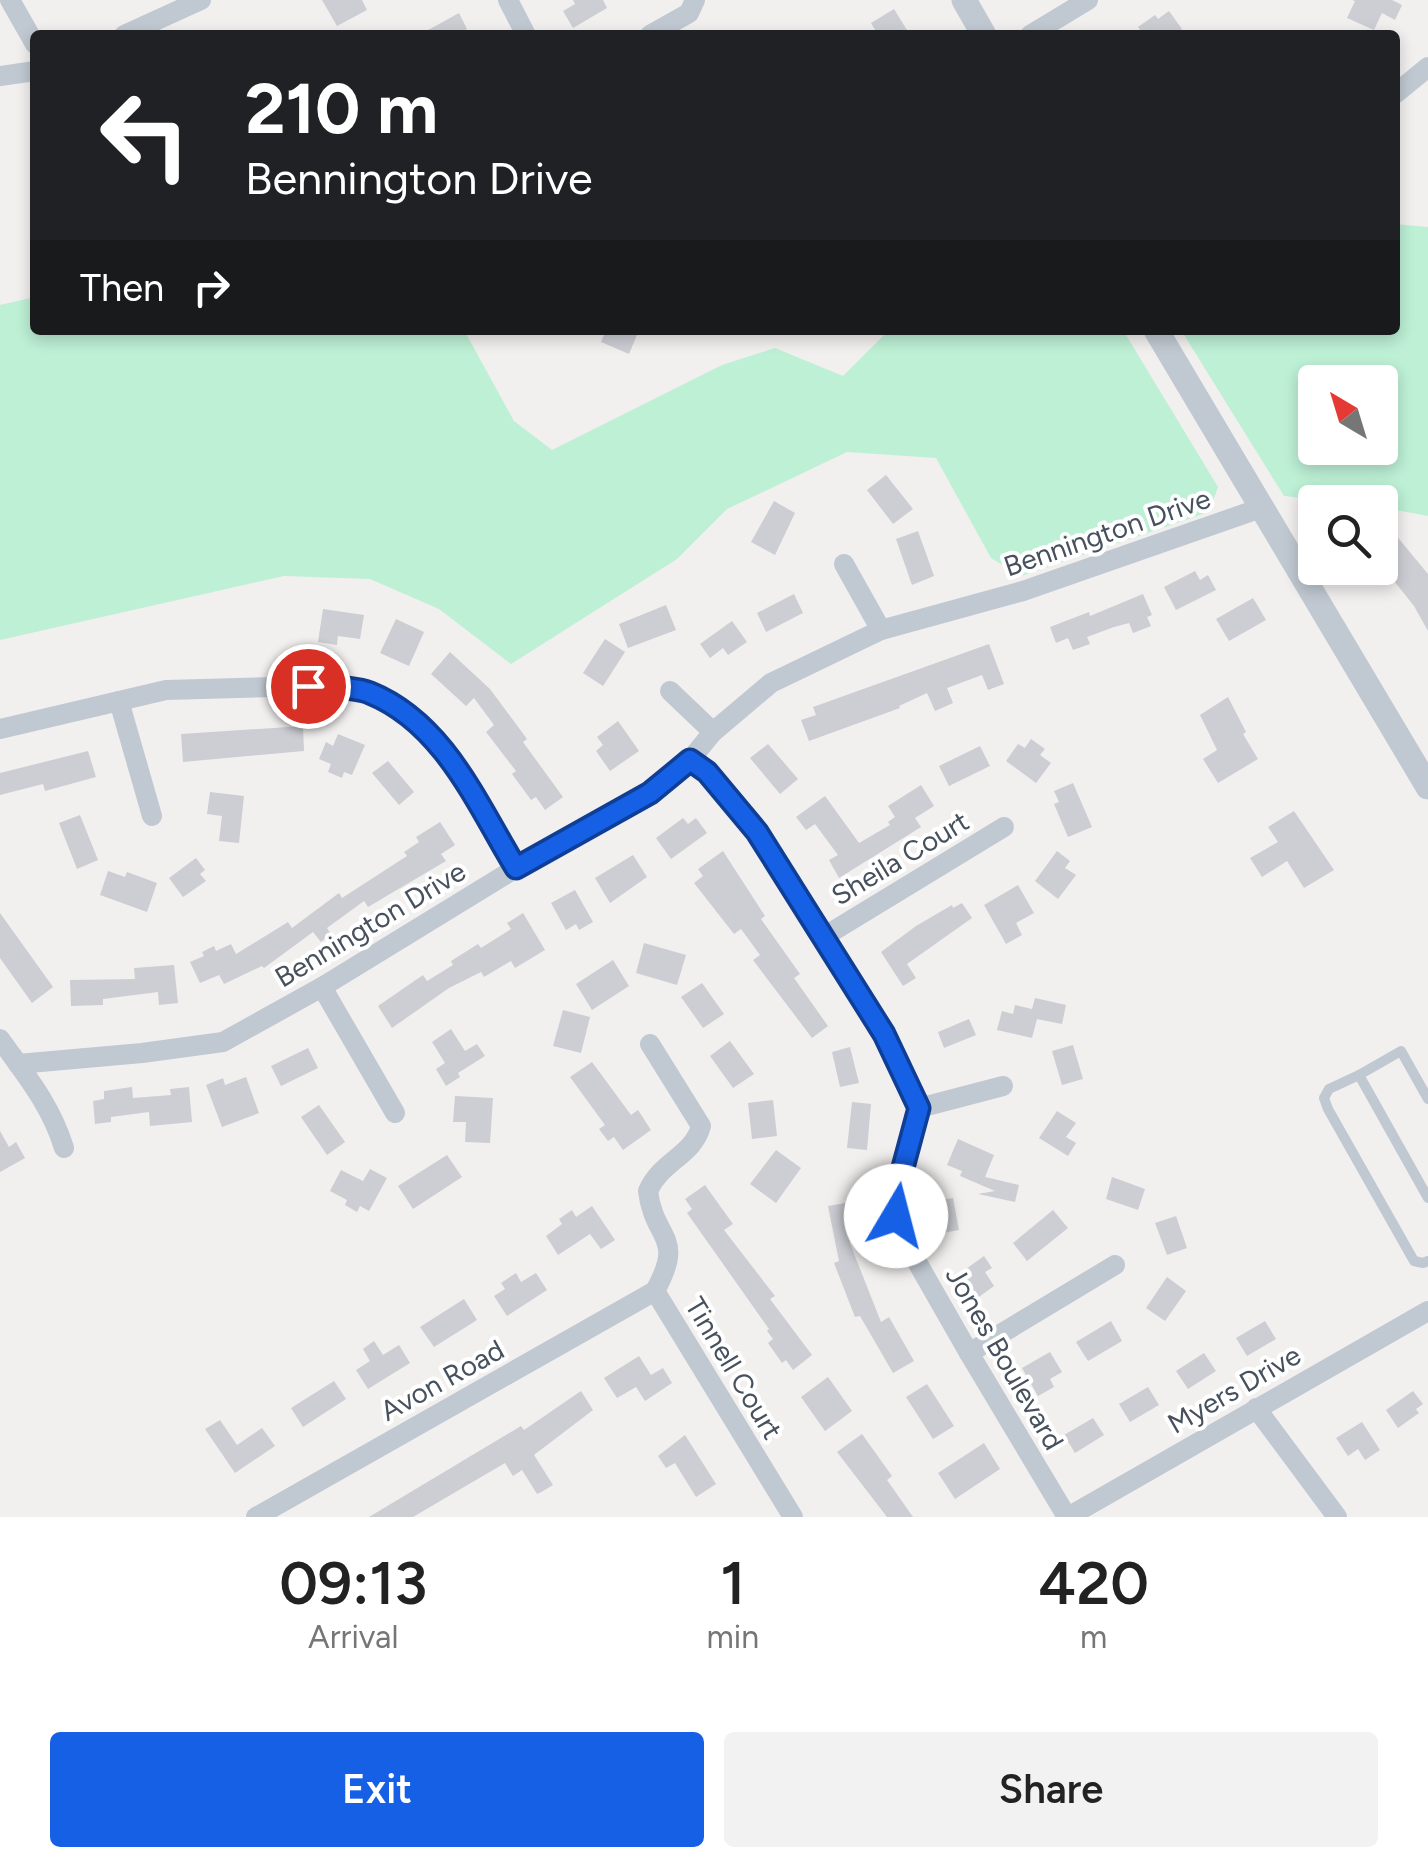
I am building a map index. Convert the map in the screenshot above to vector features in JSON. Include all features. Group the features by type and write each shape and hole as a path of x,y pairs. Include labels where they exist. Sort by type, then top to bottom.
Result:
{"street":[{"path":"10,0 30,35"},
{"path":"135,30 201,0"},
{"path":"508,0 523,30"},
{"path":"659,30 689,13 695,0"},
{"path":"964,0 981,30"},
{"path":"1038,30 1088,0"},
{"path":"1400,90 1428,67"},
{"path":"0,76 30,72"},
{"path":"1159,335 1428,786"},
{"name":"Bennington Drive","path":"18,1064 142,1054 223,1042 650,793 690,760 712,732 771,683 881,630 1024,591 1261,508"},
{"path":"844,564 881,630"},
{"path":"0,729 166,690 308,686 368,692 424,728 451,760 516,868"},
{"path":"670,691 712,732"},
{"path":"119,701 152,816"},
{"path":"690,760 707,772 757,832 884,1034 919,1108 1003,1086"},
{"name":"Sheila Court","path":"825,936 1004,827"},
{"path":"322,987 395,1113"},
{"path":"0,1038 55,1120 64,1148"},
{"name":"Tinnell Court","path":"650,1044 701,1126 696,1142 665,1166 648,1190 650,1207 671,1252 655,1292 793,1517"},
{"name":"Jones Boulevard","path":"919,1108 901,1175 896,1216 969,1353 1068,1517"},
{"path":"969,1353 1115,1266"},
{"name":"Avon Road","path":"256,1517 655,1292"},
{"name":"Myers Drive","path":"1068,1517 1428,1310"},
{"path":"1256,1408 1337,1517"}],"lane":[{"path":"1428,1099 1401,1051 1329,1089 1324,1098 1414,1260 1428,1261"},
{"path":"1359,1075 1428,1198"}],"green space":[{"path":"1400,224 1428,227 1428,516 1398,510 1398,485 1298,485 1298,497 1284,496 1184,335 1400,335"},
{"path":"30,298 30,335 467,335 514,421 552,450 722,365 775,348 843,376 884,335 1126,335 1218,487 1209,512 1021,576 991,558 936,458 847,452 727,509 677,559 511,664 439,609 370,579 284,576 0,640 0,305"}],"building":[{"path":"322,0 362,0 367,10 337,26"},
{"path":"573,0 603,0 607,8 573,28 563,11 575,4"},
{"path":"1352,0 1392,0 1402,5 1395,20 1382,13 1374,30 1347,18 1355,1"},
{"path":"894,9 907,30 875,30 871,23"},
{"path":"1169,11 1182,29 1138,27 1155,15 1158,19"},
{"path":"459,13 467,29 465,30 428,30"},
{"path":"604,335 637,335 629,354 601,342"},
{"path":"886,475 913,509 893,524 867,490"},
{"path":"774,501 795,513 775,555 751,542"},
{"path":"918,531 934,576 912,585 896,539"},
{"path":"1398,538 1428,574 1428,631 1397,585"},
{"path":"1195,571 1200,580 1208,575 1216,590 1176,610 1164,587"},
{"path":"794,594 803,613 766,632 757,613"},
{"path":"1143,594 1152,615 1147,617 1151,626 1133,633 1129,623 1114,627 1087,637 1090,644 1073,650 1068,638 1056,643 1050,627 1089,612 1090,616"},
{"path":"1253,598 1266,620 1229,641 1216,619"},
{"path":"666,605 676,630 628,648 619,624"},
{"path":"323,609 364,615 360,639 338,636 337,645 318,642"},
{"path":"396,619 424,632 409,666 380,653"},
{"path":"732,621 747,642 728,655 723,648 710,658 700,644"},
{"path":"605,639 625,652 603,686 583,673"},
{"path":"989,644 1004,684 988,690 982,675 947,688 953,703 935,711 927,693 900,708 809,741 801,720 816,715 813,707"},
{"path":"450,652 490,689 563,797 545,810 536,797 531,800 512,774 516,771 486,732 494,725 474,698 466,706 431,674"},
{"path":"1228,697 1258,759 1218,783 1203,759 1217,750 1200,715"},
{"path":"618,721 639,751 610,771 596,751 603,745 597,737"},
{"path":"303,726 304,751 183,762 181,734"},
{"path":"338,734 365,745 352,775 344,772 342,778 328,772 331,764 319,759 326,742 333,746"},
{"path":"1031,739 1045,749 1040,755 1051,763 1036,783 1006,761 1018,744 1025,748"},
{"path":"768,744 798,779 780,794 750,758"},
{"path":"980,746 990,766 949,786 939,766"},
{"path":"88,751 96,777 45,791 43,784 0,795 0,773"},
{"path":"388,761 414,792 399,805 372,773"},
{"path":"1073,783 1092,827 1068,837 1054,804 1059,802 1054,791"},
{"path":"921,785 934,806 915,818 921,827 839,878 829,860 838,855 815,824 806,830 796,817 825,796 859,843 890,825 888,822 895,817 888,806"},
{"path":"210,792 244,796 239,843 219,841 222,816 207,814"},
{"path":"1294,811 1334,870 1304,888 1287,861 1262,877 1250,858 1278,842 1268,827"},
{"path":"80,815 98,860 77,869 59,823"},
{"path":"683,818 688,824 696,818 707,833 671,859 656,838"},
{"path":"440,822 455,845 441,854 446,861 368,907 364,901 327,928 331,934 321,942 313,932 264,968 224,984 219,975 200,983 190,962 204,956 202,952 231,944 236,954 288,922 292,928 339,893 342,898 407,856 404,852 419,842 416,837"},
{"path":"723,851 765,916 761,919 800,974 794,978 828,1026 812,1038 753,960 760,955 741,929 734,934 694,883 703,876 698,869"},
{"path":"1057,851 1070,861 1065,868 1076,875 1058,899 1035,881"},
{"path":"633,855 647,877 610,903 595,878"},
{"path":"196,858 205,870 200,874 206,881 183,897 169,878"},
{"path":"108,871 125,877 127,872 157,883 147,912 100,895"},
{"path":"1018,885 1034,913 1016,923 1022,935 1006,944 984,905"},
{"path":"575,890 593,922 579,930 576,924 566,930 551,903"},
{"path":"962,903 972,918 907,964 916,978 903,986 881,952 916,926"},
{"path":"0,913 53,987 32,1003 0,958"},
{"path":"523,913 545,950 515,968 511,961 484,977 481,972 449,988 392,1028 378,1006 423,975 427,981 478,944 481,948 511,929 507,923"},
{"path":"644,943 686,955 677,985 636,973"},
{"path":"613,960 629,986 592,1010 576,984"},
{"path":"174,965 178,1003 159,1005 158,992 103,999 103,1005 71,1006 70,980 135,979 134,968"},
{"path":"702,983 724,1014 703,1028 681,997"},
{"path":"1035,998 1066,1005 1062,1024 1037,1019 1032,1038 997,1030 1002,1011 1013,1014 1015,1005 1032,1009"},
{"path":"563,1010 590,1017 581,1053 553,1046"},
{"path":"969,1019 976,1035 944,1048 938,1032"},
{"path":"451,1029 465,1051 477,1044 485,1056 446,1086 436,1069 445,1063 432,1042"},
{"path":"730,1041 754,1074 733,1088 710,1056"},
{"path":"1073,1045 1083,1079 1062,1085 1052,1051"},
{"path":"850,1047 859,1083 840,1087 832,1052"},
{"path":"308,1048 318,1068 281,1086 271,1066"},
{"path":"592,1062 631,1115 638,1110 651,1130 623,1150 614,1137 608,1141 599,1129 605,1125 570,1077"},
{"path":"246,1077 259,1113 222,1127 206,1085 223,1078 225,1085"},
{"path":"132,1087 133,1098 171,1095 170,1089 189,1087 192,1122 150,1126 149,1112 111,1117 111,1122 95,1124 93,1101 104,1099 104,1091"},
{"path":"455,1096 493,1098 490,1143 465,1142 466,1122 453,1122"},
{"path":"773,1100 777,1136 752,1139 748,1103"},
{"path":"852,1102 871,1104 867,1150 847,1148"},
{"path":"319,1105 345,1142 327,1155 301,1117"},
{"path":"1057,1111 1076,1123 1066,1137 1076,1143 1068,1156 1039,1138"},
{"path":"0,1131 9,1147 16,1142 25,1158 0,1172"},
{"path":"958,1139 994,1155 985,1177 1019,1185 1015,1202 978,1194 995,1191 960,1176 962,1171 947,1165"},
{"path":"776,1150 801,1168 776,1203 750,1184"},
{"path":"447,1155 462,1177 413,1209 398,1186"},
{"path":"370,1169 387,1178 369,1211 360,1206 357,1212 345,1205 347,1200 330,1191 341,1170 363,1181"},
{"path":"1112,1177 1145,1189 1138,1210 1106,1199"},
{"path":"705,1185 733,1224 724,1230 775,1296 770,1299 812,1355 793,1370 786,1360 782,1363 768,1343 773,1339 769,1329 687,1213 692,1209 685,1199"},
{"path":"953,1198 959,1230 937,1234 931,1202"},
{"path":"857,1201 862,1228 858,1229 859,1239 849,1241 881,1322 889,1317 914,1361 893,1373 860,1316 855,1317 834,1263 839,1261 828,1206"},
{"path":"592,1206 615,1240 601,1249 590,1234 558,1255 546,1236 572,1210 576,1217"},
{"path":"1053,1210 1068,1228 1027,1261 1013,1243"},
{"path":"1176,1216 1187,1248 1167,1255 1155,1223"},
{"path":"984,1256 992,1268 985,1272 994,1286 976,1299 959,1274"},
{"path":"516,1273 521,1282 536,1273 547,1290 507,1316 494,1296 505,1289 501,1283"},
{"path":"1167,1277 1186,1291 1165,1321 1146,1308"},
{"path":"464,1299 477,1320 434,1347 420,1327"},
{"path":"1111,1321 1122,1341 1088,1361 1076,1342"},
{"path":"1265,1321 1276,1339 1247,1356 1236,1338"},
{"path":"374,1341 383,1355 399,1345 410,1363 368,1389 356,1370 370,1361 363,1349"},
{"path":"1050,1352 1062,1372 1050,1379 1054,1387 1038,1396 1022,1368"},
{"path":"1204,1353 1216,1371 1188,1389 1176,1371"},
{"path":"639,1356 651,1375 663,1368 672,1383 645,1401 636,1387 617,1398 604,1378"},
{"path":"828,1377 852,1411 825,1431 801,1397"},
{"path":"334,1381 346,1399 303,1427 291,1408"},
{"path":"927,1384 954,1426 933,1439 906,1397"},
{"path":"1148,1387 1159,1405 1130,1422 1119,1404"},
{"path":"581,1391 593,1410 534,1455 553,1485 543,1491 537,1494 522,1470 513,1476 505,1463 413,1517 369,1517 521,1426 524,1430"},
{"path":"1413,1391 1423,1404 1416,1409 1419,1413 1398,1428 1386,1410"},
{"path":"1093,1418 1104,1435 1075,1453 1064,1435"},
{"path":"220,1420 237,1445 262,1428 275,1446 235,1473 205,1429"},
{"path":"1362,1422 1380,1450 1365,1460 1358,1449 1348,1456 1336,1438"},
{"path":"862,1434 892,1476 887,1480 913,1517 887,1517 837,1452"},
{"path":"685,1435 716,1484 696,1497 675,1463 666,1468 658,1456"},
{"path":"984,1443 1000,1469 955,1499 938,1473"}],"route":[{"path":"308,686 368,692 424,728 451,760 516,868 650,793 690,760 707,772 757,832 825,936 884,1034 919,1108 901,1175 896,1216"}]}
